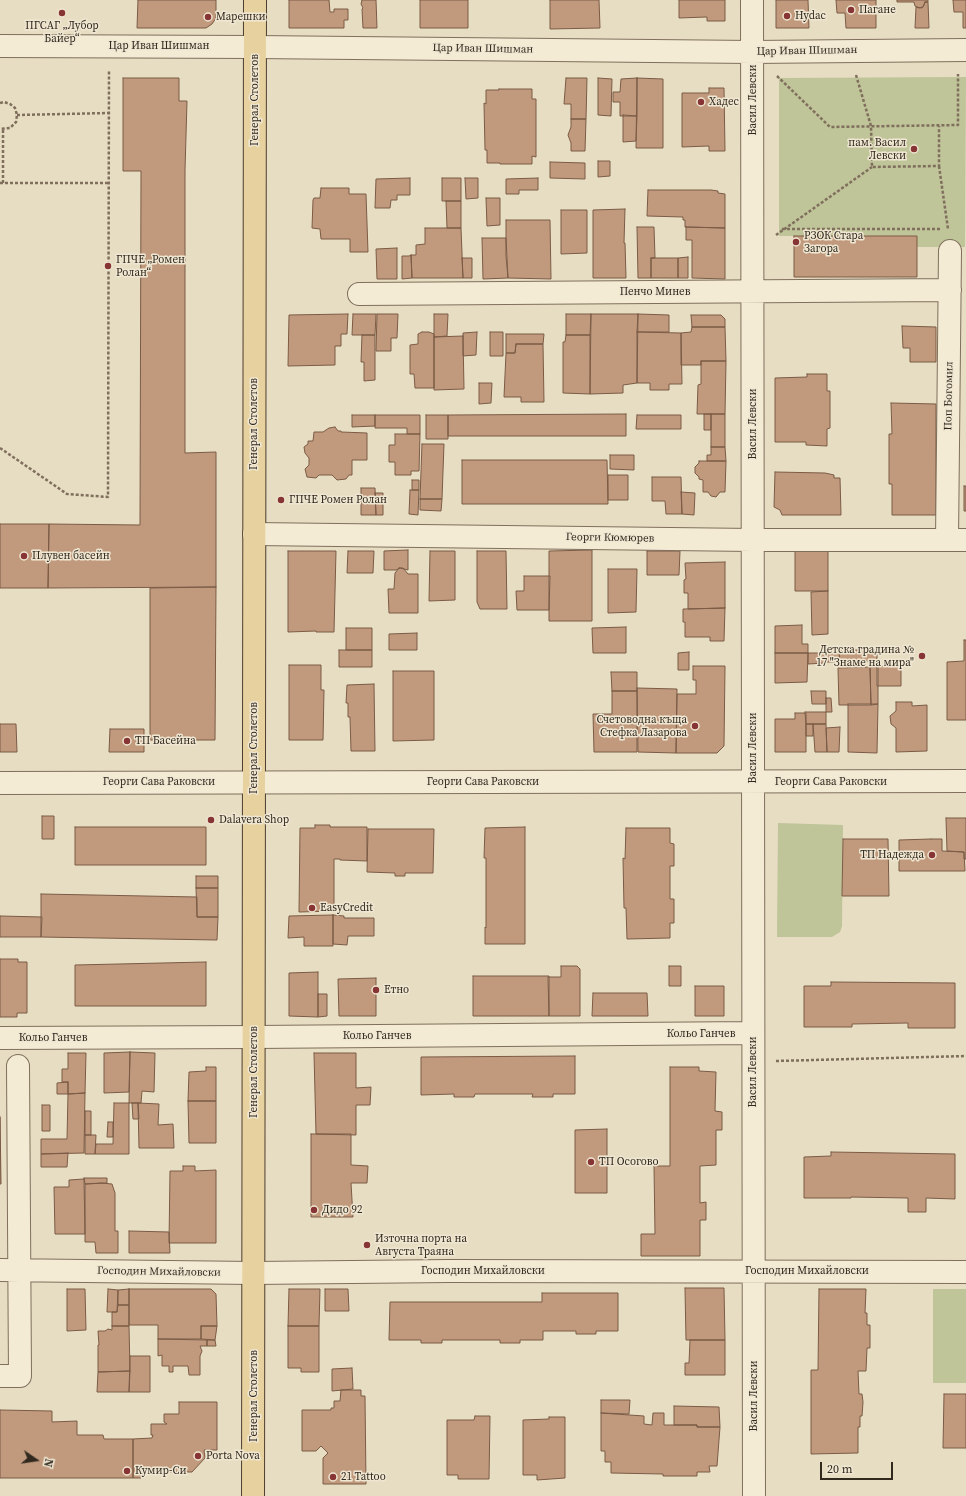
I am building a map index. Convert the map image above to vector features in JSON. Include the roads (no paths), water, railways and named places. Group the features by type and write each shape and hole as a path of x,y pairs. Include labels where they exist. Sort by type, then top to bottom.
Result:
{"main road":[{"name":"Генерал Столетов","path":"254,1496 255,0"}],"street":[{"name":"Васил Левски","path":"752,0 754,1496"},
{"name":"Цар Иван Шишман","path":"0,46 752,52 962,50"},
{"name":"Поп Богомил","path":"950,251 957,540"},
{"name":"Пенчо Минев","path":"359,294 950,290"},
{"name":"Георги Кюмюрев","path":"254,534 753,540 957,540"},
{"name":"Георги Сава Раковски","path":"0,783 966,782"},
{"name":"Кольо Ганчев","path":"0,1038 753,1033"},
{"path":"0,1376 20,1376 10,1270 18,1066"},
{"name":"Господин Михайловски","path":"10,1270 254,1273 450,1271 966,1272"}],"place":[{"name":"Пагане","path":"851,10"},
{"name":"ПГСАГ „Лубор Байер“","path":"62,13"},
{"name":"Hydac","path":"787,16"},
{"name":"Марешки","path":"208,17"},
{"name":"Хадес","path":"701,102"},
{"name":"пам. Васил Левски","path":"914,149"},
{"name":"РЗОК Стара Загора","path":"796,242"},
{"name":"ГПЧЕ „Ромен Ролан“","path":"108,266"},
{"name":"ГПЧЕ Ромен Ролан","path":"281,500"},
{"name":"Плувен басейн","path":"24,556"},
{"name":"Детска градина № 17 \"Знаме на мира\"","path":"922,656"},
{"name":"Счетоводна къща Стефка Лазарова","path":"695,726"},
{"name":"ТП Басейна","path":"127,741"},
{"name":"Dalavera Shop","path":"211,820"},
{"name":"ТП Надежда","path":"932,855"},
{"name":"EasyCredit","path":"312,908"},
{"name":"Етно","path":"376,990"},
{"name":"ТП Осогово","path":"591,1162"},
{"name":"Дидо 92","path":"314,1210"},
{"name":"Източна порта на Августа Траяна","path":"367,1245"},
{"name":"Porta Nova","path":"198,1456"},
{"name":"Кумир-Си","path":"127,1471"},
{"name":"21 Tattoo","path":"333,1477"}]}
